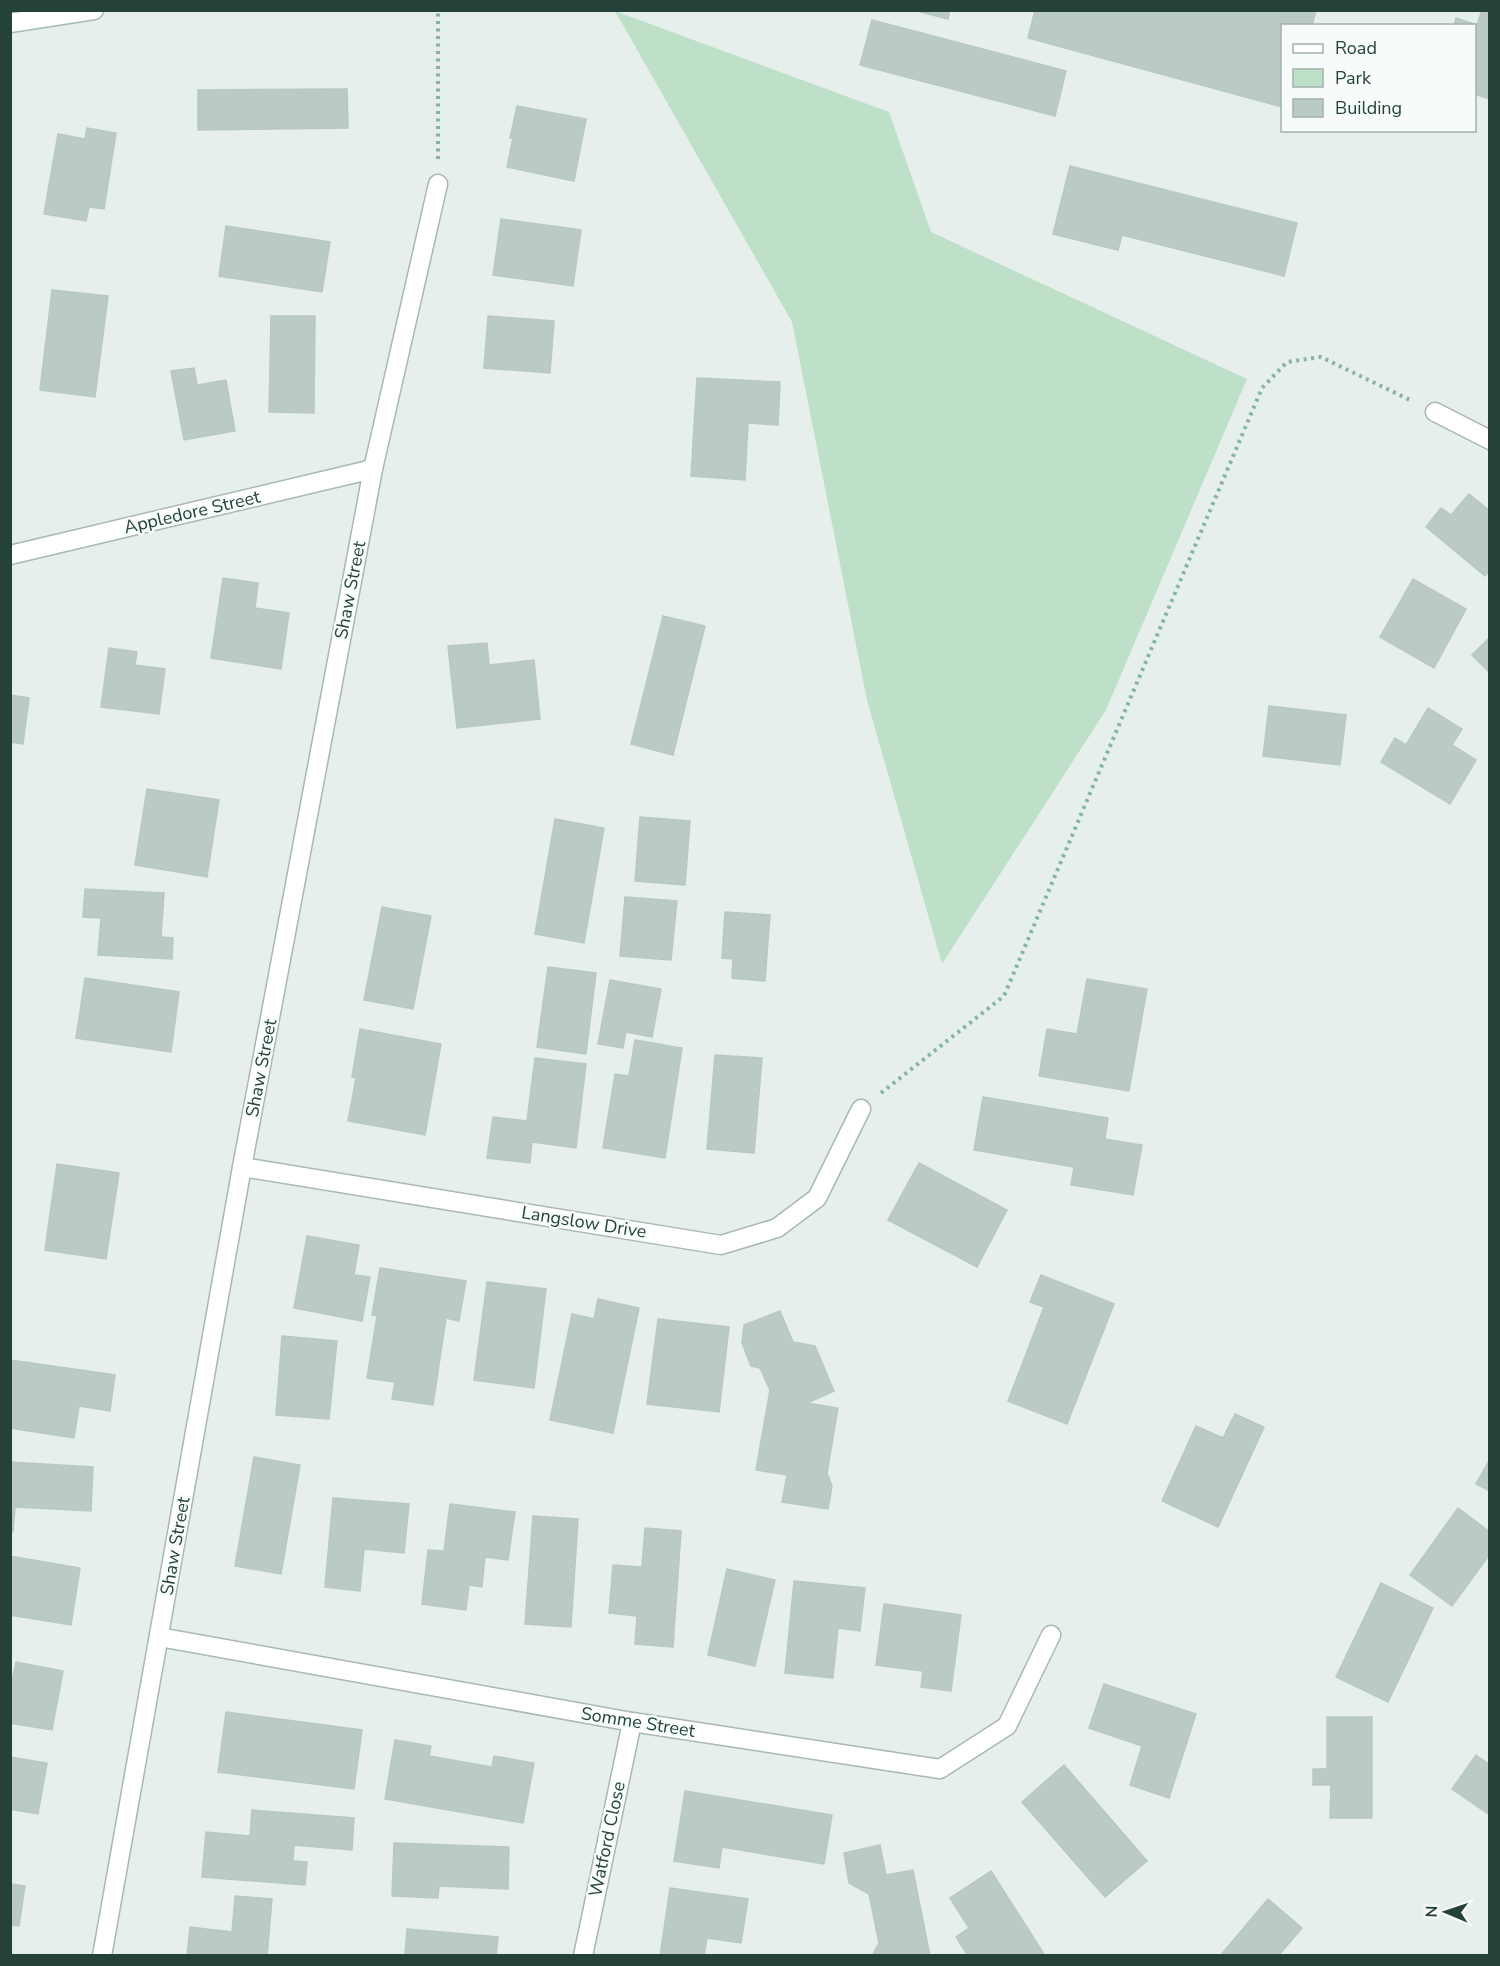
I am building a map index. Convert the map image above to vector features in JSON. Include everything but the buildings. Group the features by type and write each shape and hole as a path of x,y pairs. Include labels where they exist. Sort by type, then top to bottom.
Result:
{"street":[{"path":"10,23 94,10"},
{"name":"Shaw Street","path":"102,1956 242,1167 373,469 438,184"},
{"path":"1435,412 1490,440"},
{"name":"Appledore Street","path":"10,555 373,469"},
{"name":"Langslow Drive","path":"242,1167 721,1245 777,1228 817,1198 861,1109"},
{"name":"Somme Street","path":"159,1637 632,1722 940,1769 1007,1726 1051,1635"},
{"name":"Watford Close","path":"583,1956 632,1722"}],"path":[{"path":"438,10 438,184"},
{"path":"861,1109 1004,996 1262,388 1287,362 1320,357 1435,412"}],"green space":[{"path":"615,11 889,112 931,232 1247,379 1106,710 942,964 867,700 792,322"}]}
